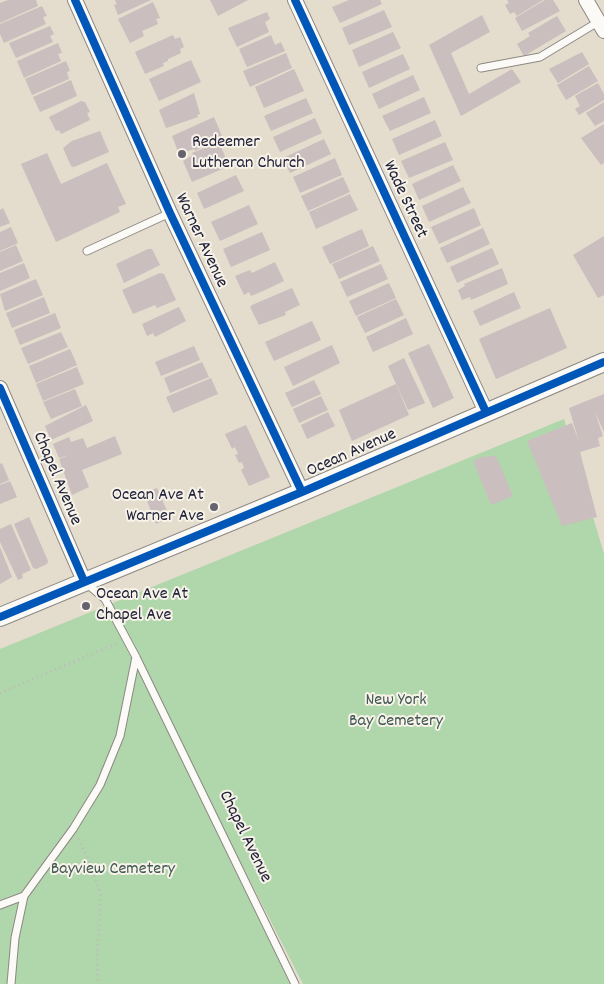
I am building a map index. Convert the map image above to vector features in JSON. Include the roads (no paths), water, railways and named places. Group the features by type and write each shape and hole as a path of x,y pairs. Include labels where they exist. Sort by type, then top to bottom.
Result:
{"street":[{"name":"Warner Avenue","path":"75,0 170,213 302,492"},
{"name":"Wade Street","path":"295,0 486,412"},
{"path":"586,0 601,27"},
{"name":"Ocean Avenue","path":"0,617 302,492 604,362"},
{"name":"Chapel Avenue","path":"0,388 84,581"}],"lane":[{"path":"481,68 540,56 601,27"},
{"path":"87,250 170,213"},
{"name":"Chapel Avenue","path":"84,581 105,599 136,657 295,984"},
{"path":"11,984 15,938 24,896 73,829 100,785 120,736 136,657"},
{"path":"0,905 24,896"}],"place":[{"name":"Redeemer Lutheran Church","path":"182,154"},
{"name":"Ocean Ave At Warner Ave","path":"214,507"},
{"name":"Ocean Ave At Chapel Ave","path":"86,606"}],"park label":[{"name":"New York Bay Cemetery","path":"396,712"},
{"name":"Bayview Cemetery","path":"113,871"}]}
